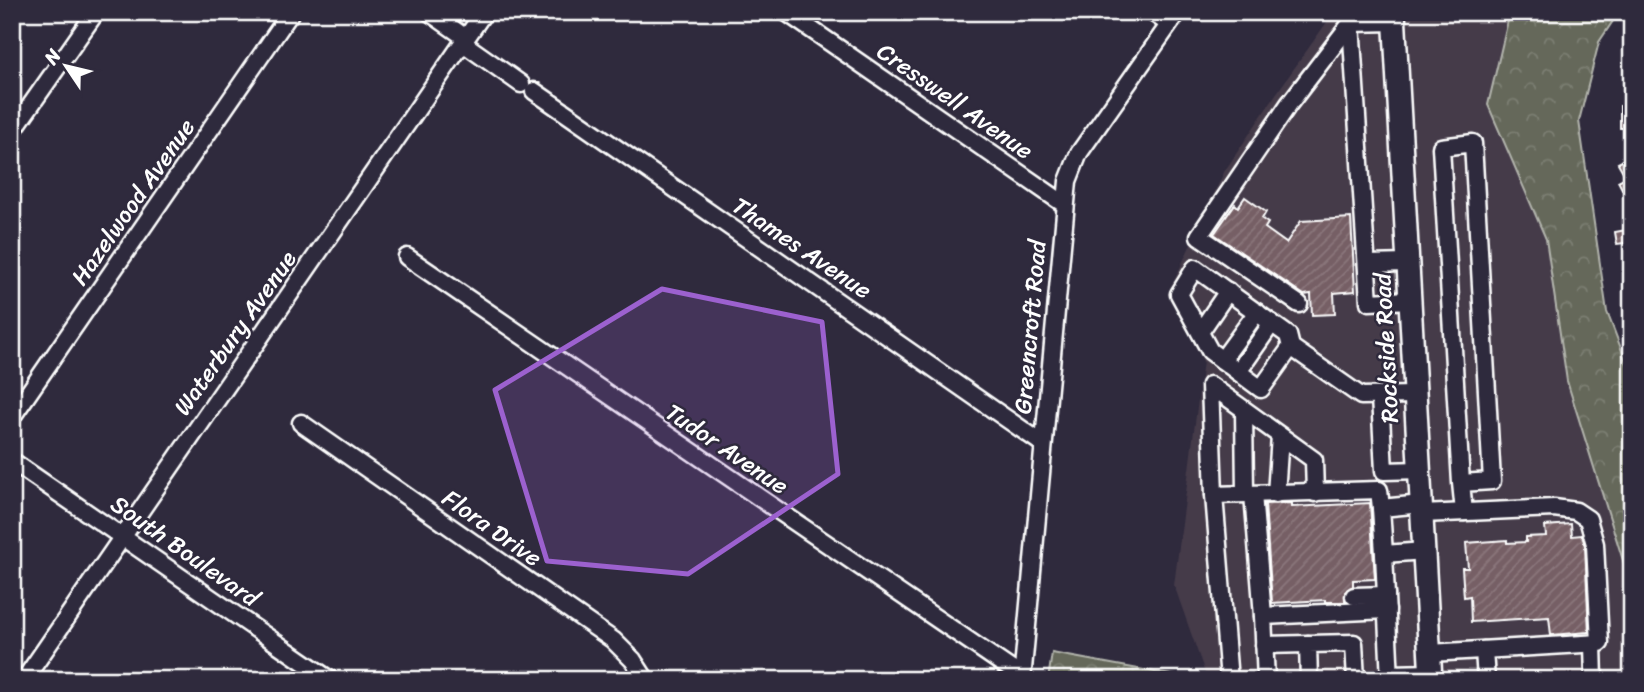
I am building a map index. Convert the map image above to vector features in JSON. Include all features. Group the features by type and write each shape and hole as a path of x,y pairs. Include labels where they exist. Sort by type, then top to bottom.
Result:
{"main road":[{"name":"Rockside Road","path":"1394,17 1431,668"}],"street":[{"path":"12,132 96,12"},
{"name":"Hazelwood Avenue","path":"12,417 291,12"},
{"name":"Thames Avenue","path":"429,12 528,88 1042,444"},
{"name":"Waterbury Avenue","path":"32,677 122,535 484,12"},
{"name":"Cresswell Avenue","path":"786,12 1064,204"},
{"path":"1152,12 1174,18"},
{"path":"1299,304 1199,236 1289,104 1352,23 1394,17"},
{"name":"Greencroft Road","path":"1022,678 1068,181 1079,153 1174,18"},
{"path":"1352,23 1369,302 1410,300"},
{"path":"1461,483 1492,481 1473,143 1441,147 1461,483 1464,512"},
{"name":"Tudor Avenue","path":"407,257 1022,678"},
{"path":"1368,264 1407,264"},
{"path":"1291,347 1261,389 1210,351 1179,294 1195,268 1288,335 1291,347 1361,396 1415,395"},
{"path":"1200,332 1228,291"},
{"path":"1222,360 1257,312"},
{"path":"1238,372 1272,323"},
{"path":"1229,680 1214,495 1210,385 1314,460 1315,493"},
{"path":"1380,397 1384,471 1420,470"},
{"path":"1244,410 1249,494 1263,616 1266,680"},
{"name":"Flora Drive","path":"301,423 613,640 633,660 646,680"},
{"path":"1276,494 1280,436"},
{"name":"South Boulevard","path":"12,461 330,680"},
{"path":"1214,495 1379,491 1390,677 1431,668 1484,650 1600,643 1595,544 1588,519 1576,511 1554,508 1464,512 1381,508"},
{"path":"1384,554 1425,551"},
{"path":"1353,596 1387,603"},
{"path":"1263,616 1387,603"},
{"path":"1264,645 1354,643 1356,680"},
{"path":"1308,644 1309,680"},
{"path":"1593,644 1594,680"},
{"path":"1484,650 1486,680"}],"highlighted area":[{"path":"662,289 822,322 838,474 688,574 547,561 495,390"}],"shaded area":[{"path":"1334,12 1510,12 1488,105 1546,239 1567,381 1626,570 1629,669 1632,680 1214,680 1205,673 1174,585 1203,361 1168,294 1224,172"}],"green space":[{"path":"1510,12 1619,12 1599,42 1579,121 1607,312 1632,377 1632,675 1629,669 1626,570 1567,381 1546,239 1488,105"},
{"path":"1052,653 1198,680 1048,680"}],"building":[{"path":"1632,105 1632,128 1620,128 1620,106"},
{"path":"1632,156 1632,208 1618,181 1626,177 1618,163"},
{"path":"1245,197 1266,212 1262,219 1268,223 1265,228 1286,243 1301,221 1351,218 1355,291 1334,293 1335,314 1312,315 1311,294 1304,295 1214,234 1235,204 1238,207"},
{"path":"1632,229 1632,242 1617,244 1615,232"},
{"path":"1292,503 1292,507 1370,503 1375,579 1353,580 1353,586 1345,592 1345,602 1325,600 1272,603 1265,504"},
{"path":"1571,524 1572,536 1582,535 1585,546 1589,632 1551,635 1549,617 1471,622 1470,596 1464,597 1462,568 1468,568 1466,543 1507,540 1507,543 1526,542 1526,537 1546,536 1545,526"}]}
